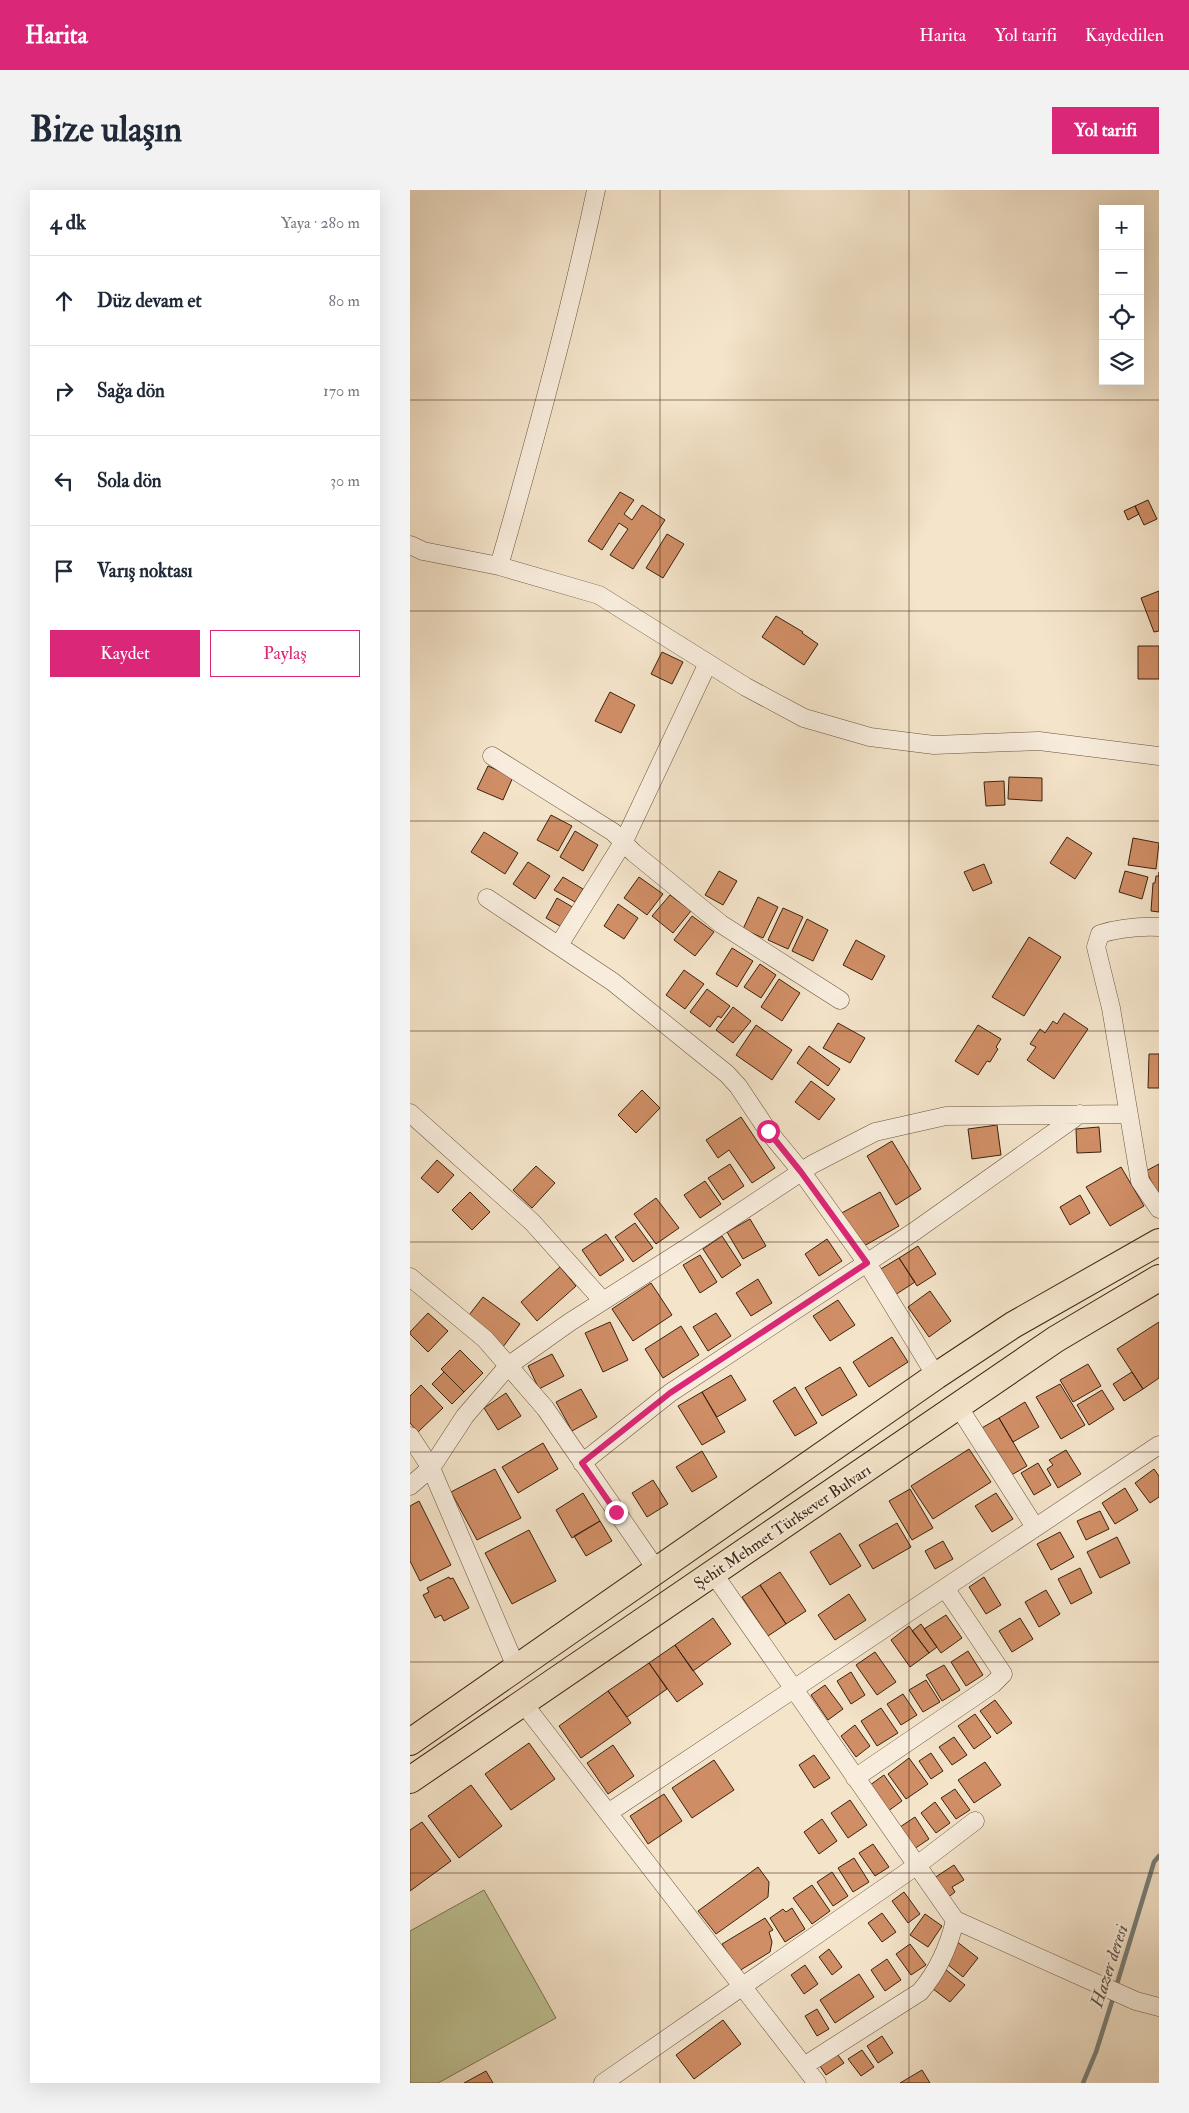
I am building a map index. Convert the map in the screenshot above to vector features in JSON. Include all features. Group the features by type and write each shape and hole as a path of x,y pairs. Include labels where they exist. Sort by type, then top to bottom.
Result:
{"highway":[{"path":"419,1774 411,1738 936,1376 1013,1325 1159,1242"},
{"name":"Şehit Mehmet Türksever Bulvarı","path":"419,1774 1056,1339 1159,1278"}],"street":[{"path":"499,566 548,394 596,190"},
{"path":"410,545 422,551 499,566 599,595 746,687 804,718 870,737 934,745 1039,741 1159,756"},
{"path":"560,945 624,841 708,663"},
{"path":"492,756 613,832 634,853 721,924 840,1000"},
{"path":"487,898 613,982 710,1058 727,1074 738,1086 768,1131 801,1172 867,1263 936,1376"},
{"path":"1159,927 1118,928 1100,934 1096,947 1111,1008 1140,1181 1159,1209"},
{"path":"410,1112 532,1222 602,1301"},
{"path":"582,1463 670,1393 915,1231 1080,1114"},
{"path":"410,1486 431,1468 465,1416 508,1366 602,1301 801,1172 874,1132 946,1116 1128,1114"},
{"path":"410,1277 485,1339 544,1408 656,1570"},
{"path":"958,1406 1035,1527"},
{"path":"410,1436 431,1468 516,1667"},
{"path":"608,1813 1159,1445"},
{"path":"713,1573 955,1920 1136,2000 1159,2007"},
{"path":"855,1778 993,1684 1003,1674 945,1588"},
{"path":"523,1703 817,2083"},
{"path":"603,2083 916,1866 975,1821"},
{"path":"804,2066 920,1992 934,1976 952,1934 955,1920"}],"green space":[{"path":"484,1890 556,2018 438,2083 410,2083 410,1931"}],"building":[{"path":"620,492 634,500 624,514 632,520 642,505 665,520 633,569 610,555 628,529 619,523 602,550 588,541"},
{"path":"1148,500 1157,519 1144,525 1135,506"},
{"path":"1135,506 1139,514 1128,520 1124,511"},
{"path":"667,534 684,544 663,578 646,568"},
{"path":"1159,591 1159,631 1154,632 1141,598"},
{"path":"776,616 803,632 818,644 804,665 762,637"},
{"path":"1138,646 1159,646 1159,679 1138,679"},
{"path":"662,652 683,662 672,684 651,674"},
{"path":"610,692 635,705 621,733 595,721"},
{"path":"488,766 513,777 503,800 477,789"},
{"path":"1009,777 1042,778 1042,801 1008,799"},
{"path":"1004,781 1005,805 986,806 984,782"},
{"path":"551,815 572,826 558,851 537,840"},
{"path":"575,831 598,845 583,871 560,857"},
{"path":"484,832 518,853 505,874 471,852"},
{"path":"1067,837 1092,853 1075,879 1050,863"},
{"path":"1133,838 1159,843 1156,869 1128,865"},
{"path":"528,862 550,876 535,899 513,884"},
{"path":"984,864 992,883 973,891 964,872"},
{"path":"719,871 737,881 723,905 705,895"},
{"path":"1125,871 1148,877 1142,899 1119,892"},
{"path":"1156,876 1159,876 1159,912 1151,911 1153,883 1155,883"},
{"path":"563,877 583,889 575,902 554,890"},
{"path":"639,877 663,894 647,915 624,898"},
{"path":"670,895 691,911 673,933 652,916"},
{"path":"758,897 778,907 763,938 743,929"},
{"path":"557,898 576,909 565,929 546,918"},
{"path":"618,904 638,918 624,939 604,926"},
{"path":"783,908 803,917 788,949 768,940"},
{"path":"692,916 714,932 695,956 674,940"},
{"path":"807,919 828,930 813,961 792,951"},
{"path":"1029,937 1061,957 1024,1016 992,997"},
{"path":"856,940 885,956 872,980 843,965"},
{"path":"732,948 753,961 737,987 716,974"},
{"path":"760,964 776,975 761,998 744,987"},
{"path":"684,970 704,984 685,1009 666,995"},
{"path":"779,979 800,993 782,1021 761,1007"},
{"path":"707,989 730,1006 721,1018 718,1016 710,1027 690,1012"},
{"path":"733,1007 751,1021 733,1043 716,1030"},
{"path":"1064,1013 1088,1029 1054,1079 1027,1060 1036,1047 1030,1044 1040,1029 1045,1033 1053,1021 1057,1024"},
{"path":"838,1023 865,1038 850,1063 823,1048"},
{"path":"756,1025 792,1050 772,1080 736,1055"},
{"path":"978,1025 1001,1039 996,1047 998,1049 990,1062 987,1061 978,1075 955,1061"},
{"path":"809,1046 840,1069 828,1086 797,1063"},
{"path":"1149,1054 1159,1054 1159,1088 1148,1088"},
{"path":"811,1081 835,1099 819,1120 795,1102"},
{"path":"642,1090 660,1108 636,1133 618,1115"},
{"path":"741,1117 775,1168 752,1183 729,1150 718,1158 706,1140"},
{"path":"997,1125 1001,1155 972,1159 968,1129"},
{"path":"1099,1127 1101,1152 1077,1153 1076,1129"},
{"path":"892,1141 921,1189 896,1205 867,1156"},
{"path":"437,1160 454,1175 438,1193 421,1178"},
{"path":"730,1164 744,1186 723,1200 708,1178"},
{"path":"1159,1164 1159,1194 1158,1195 1146,1171"},
{"path":"536,1166 555,1183 532,1208 513,1190"},
{"path":"1121,1167 1144,1206 1110,1226 1086,1187"},
{"path":"705,1181 721,1204 700,1218 684,1195"},
{"path":"470,1192 490,1212 472,1230 452,1210"},
{"path":"880,1192 899,1226 857,1250 838,1215"},
{"path":"1080,1195 1090,1213 1070,1225 1060,1207"},
{"path":"656,1198 679,1228 656,1244 634,1214"},
{"path":"750,1219 766,1246 743,1259 727,1232"},
{"path":"635,1223 653,1248 633,1262 615,1237"},
{"path":"606,1234 624,1260 600,1276 582,1250"},
{"path":"722,1236 741,1265 722,1278 703,1249"},
{"path":"827,1239 842,1261 819,1276 805,1254"},
{"path":"918,1246 936,1274 917,1286 899,1258"},
{"path":"700,1255 717,1282 700,1293 683,1265"},
{"path":"899,1258 915,1282 895,1295 879,1270"},
{"path":"560,1267 576,1286 537,1321 521,1302"},
{"path":"758,1279 772,1303 751,1316 736,1293"},
{"path":"651,1283 672,1315 633,1341 612,1309"},
{"path":"930,1291 951,1321 929,1337 908,1307"},
{"path":"483,1297 520,1324 503,1347 466,1319"},
{"path":"838,1300 855,1325 830,1341 813,1316"},
{"path":"428,1313 448,1331 428,1352 410,1332"},
{"path":"716,1313 731,1336 708,1351 693,1327"},
{"path":"610,1322 628,1360 603,1372 585,1333"},
{"path":"1159,1322 1159,1378 1143,1389 1117,1349"},
{"path":"681,1326 699,1355 663,1378 645,1349"},
{"path":"892,1337 908,1362 869,1387 853,1362"},
{"path":"460,1350 483,1373 464,1392 441,1369"},
{"path":"552,1354 564,1376 539,1389 528,1366"},
{"path":"1088,1364 1101,1386 1073,1402 1060,1380"},
{"path":"840,1367 857,1395 822,1416 805,1388"},
{"path":"444,1372 464,1392 452,1404 432,1384"},
{"path":"1132,1372 1143,1389 1124,1401 1113,1384"},
{"path":"731,1375 746,1400 717,1417 702,1392"},
{"path":"1060,1384 1085,1425 1061,1439 1036,1397"},
{"path":"421,1385 443,1408 418,1432 410,1423 410,1396"},
{"path":"795,1387 817,1423 795,1436 773,1401"},
{"path":"581,1389 597,1417 572,1431 556,1402"},
{"path":"1102,1390 1114,1409 1089,1425 1077,1405"},
{"path":"702,1392 725,1432 702,1445 678,1406"},
{"path":"506,1393 521,1416 498,1430 484,1408"},
{"path":"1025,1402 1039,1427 1013,1442 999,1418"},
{"path":"999,1418 1027,1466 1008,1477 980,1429"},
{"path":"543,1443 558,1469 518,1493 502,1467"},
{"path":"969,1449 991,1482 933,1519 911,1486"},
{"path":"1066,1450 1081,1474 1058,1488 1047,1469 1053,1465 1049,1460"},
{"path":"702,1451 717,1477 692,1492 676,1467"},
{"path":"1038,1463 1051,1485 1034,1495 1021,1473"},
{"path":"495,1469 521,1518 477,1540 451,1492"},
{"path":"1154,1469 1159,1476 1159,1497 1150,1503 1135,1483"},
{"path":"653,1480 668,1504 647,1517 632,1493"},
{"path":"1125,1488 1138,1510 1115,1524 1102,1503"},
{"path":"910,1489 933,1528 912,1540 889,1501"},
{"path":"583,1493 600,1521 572,1538 556,1510"},
{"path":"996,1493 1013,1519 992,1532 975,1506"},
{"path":"419,1501 451,1565 420,1581 410,1561 410,1506"},
{"path":"1100,1511 1109,1529 1086,1540 1077,1521"},
{"path":"600,1521 612,1541 586,1556 574,1536"},
{"path":"897,1523 911,1547 873,1569 859,1545"},
{"path":"529,1530 556,1581 512,1604 485,1553"},
{"path":"1060,1532 1074,1557 1051,1570 1037,1544"},
{"path":"840,1533 861,1566 830,1585 810,1552"},
{"path":"1117,1537 1130,1563 1100,1578 1087,1552"},
{"path":"943,1541 953,1559 935,1569 925,1551"},
{"path":"1080,1568 1092,1593 1071,1604 1058,1579"},
{"path":"780,1572 806,1611 786,1624 760,1585"},
{"path":"449,1577 450,1579 453,1578 469,1608 444,1621 441,1615 435,1618 423,1595 429,1592 427,1588"},
{"path":"984,1577 1001,1605 986,1614 969,1587"},
{"path":"760,1585 786,1624 768,1636 742,1597"},
{"path":"1046,1590 1060,1614 1039,1627 1025,1602"},
{"path":"849,1594 866,1620 835,1640 818,1615"},
{"path":"946,1615 962,1638 941,1653 924,1629"},
{"path":"713,1618 731,1644 693,1671 675,1645"},
{"path":"1020,1618 1033,1639 1012,1652 999,1631"},
{"path":"921,1624 937,1647 929,1653 912,1631"},
{"path":"909,1626 929,1653 910,1667 891,1640"},
{"path":"675,1645 703,1684 677,1702 649,1663"},
{"path":"968,1651 983,1675 966,1686 951,1662"},
{"path":"875,1652 896,1682 877,1695 856,1665"},
{"path":"649,1663 667,1689 627,1717 608,1691"},
{"path":"944,1665 960,1690 942,1701 926,1675"},
{"path":"851,1672 865,1695 851,1704 837,1681"},
{"path":"926,1680 940,1702 923,1712 909,1690"},
{"path":"825,1685 843,1709 828,1720 811,1695"},
{"path":"608,1691 631,1723 581,1758 559,1726"},
{"path":"903,1694 917,1715 901,1725 887,1704"},
{"path":"995,1700 1012,1723 997,1734 980,1711"},
{"path":"881,1708 898,1733 877,1746 861,1721"},
{"path":"975,1714 991,1737 974,1749 958,1726"},
{"path":"855,1725 870,1746 856,1757 841,1736"},
{"path":"954,1737 967,1755 952,1765 939,1747"},
{"path":"529,1743 555,1779 511,1810 485,1774"},
{"path":"613,1745 634,1776 608,1794 587,1763"},
{"path":"931,1753 943,1771 931,1779 919,1761"},
{"path":"814,1755 830,1778 814,1788 799,1765"},
{"path":"909,1758 928,1784 906,1799 888,1774"},
{"path":"714,1760 734,1790 692,1818 672,1788"},
{"path":"985,1762 1001,1785 974,1803 958,1780"},
{"path":"884,1775 902,1801 884,1814 866,1788"},
{"path":"471,1785 502,1826 459,1858 428,1816"},
{"path":"955,1789 970,1810 956,1819 941,1798"},
{"path":"664,1794 682,1821 648,1844 630,1816"},
{"path":"850,1800 867,1825 848,1838 831,1813"},
{"path":"935,1802 950,1823 936,1833 921,1813"},
{"path":"915,1817 929,1839 914,1849 900,1827"},
{"path":"822,1819 837,1841 819,1854 804,1832"},
{"path":"422,1822 451,1861 410,1891 410,1830"},
{"path":"873,1844 889,1867 875,1876 859,1853"},
{"path":"854,1858 869,1882 853,1892 838,1868"},
{"path":"954,1865 964,1880 952,1887 955,1892 942,1902 928,1882"},
{"path":"758,1867 769,1882 768,1897 716,1934 698,1911"},
{"path":"832,1872 848,1896 833,1906 817,1882"},
{"path":"812,1885 830,1911 812,1924 793,1898"},
{"path":"904,1892 920,1914 908,1923 892,1901"},
{"path":"792,1908 805,1929 785,1942 770,1918 783,1909 786,1912"},
{"path":"882,1913 896,1932 882,1942 868,1923"},
{"path":"925,1914 942,1926 928,1947 910,1935"},
{"path":"765,1918 773,1930 769,1932 772,1942 770,1952 739,1971 722,1944"},
{"path":"956,1941 978,1958 963,1977 941,1959"},
{"path":"910,1944 926,1965 911,1975 896,1954"},
{"path":"829,1949 842,1967 832,1975 819,1957"},
{"path":"887,1959 901,1980 885,1991 871,1970"},
{"path":"805,1965 818,1984 804,1994 791,1975"},
{"path":"940,1965 965,1985 950,2002 928,1985"},
{"path":"859,1974 874,1997 835,2023 820,2000"},
{"path":"817,2009 829,2029 817,2036 805,2016"},
{"path":"723,2020 741,2044 694,2079 676,2055"},
{"path":"882,2036 893,2053 878,2063 867,2046"},
{"path":"862,2050 874,2067 861,2076 848,2059"},
{"path":"835,2051 844,2063 826,2075 818,2063"},
{"path":"922,2070 930,2083 900,2083"},
{"path":"486,2071 493,2083 464,2083"}],"waterway":[{"name":"Hazer deresi","path":"1116,1987 1154,1862 1159,1856"},
{"name":"Hazer deresi","path":"1083,2083 1096,2052 1114,1995"}],"route":[{"path":"616,1512 582,1463 670,1393 867,1263 801,1172 768,1131"}]}
